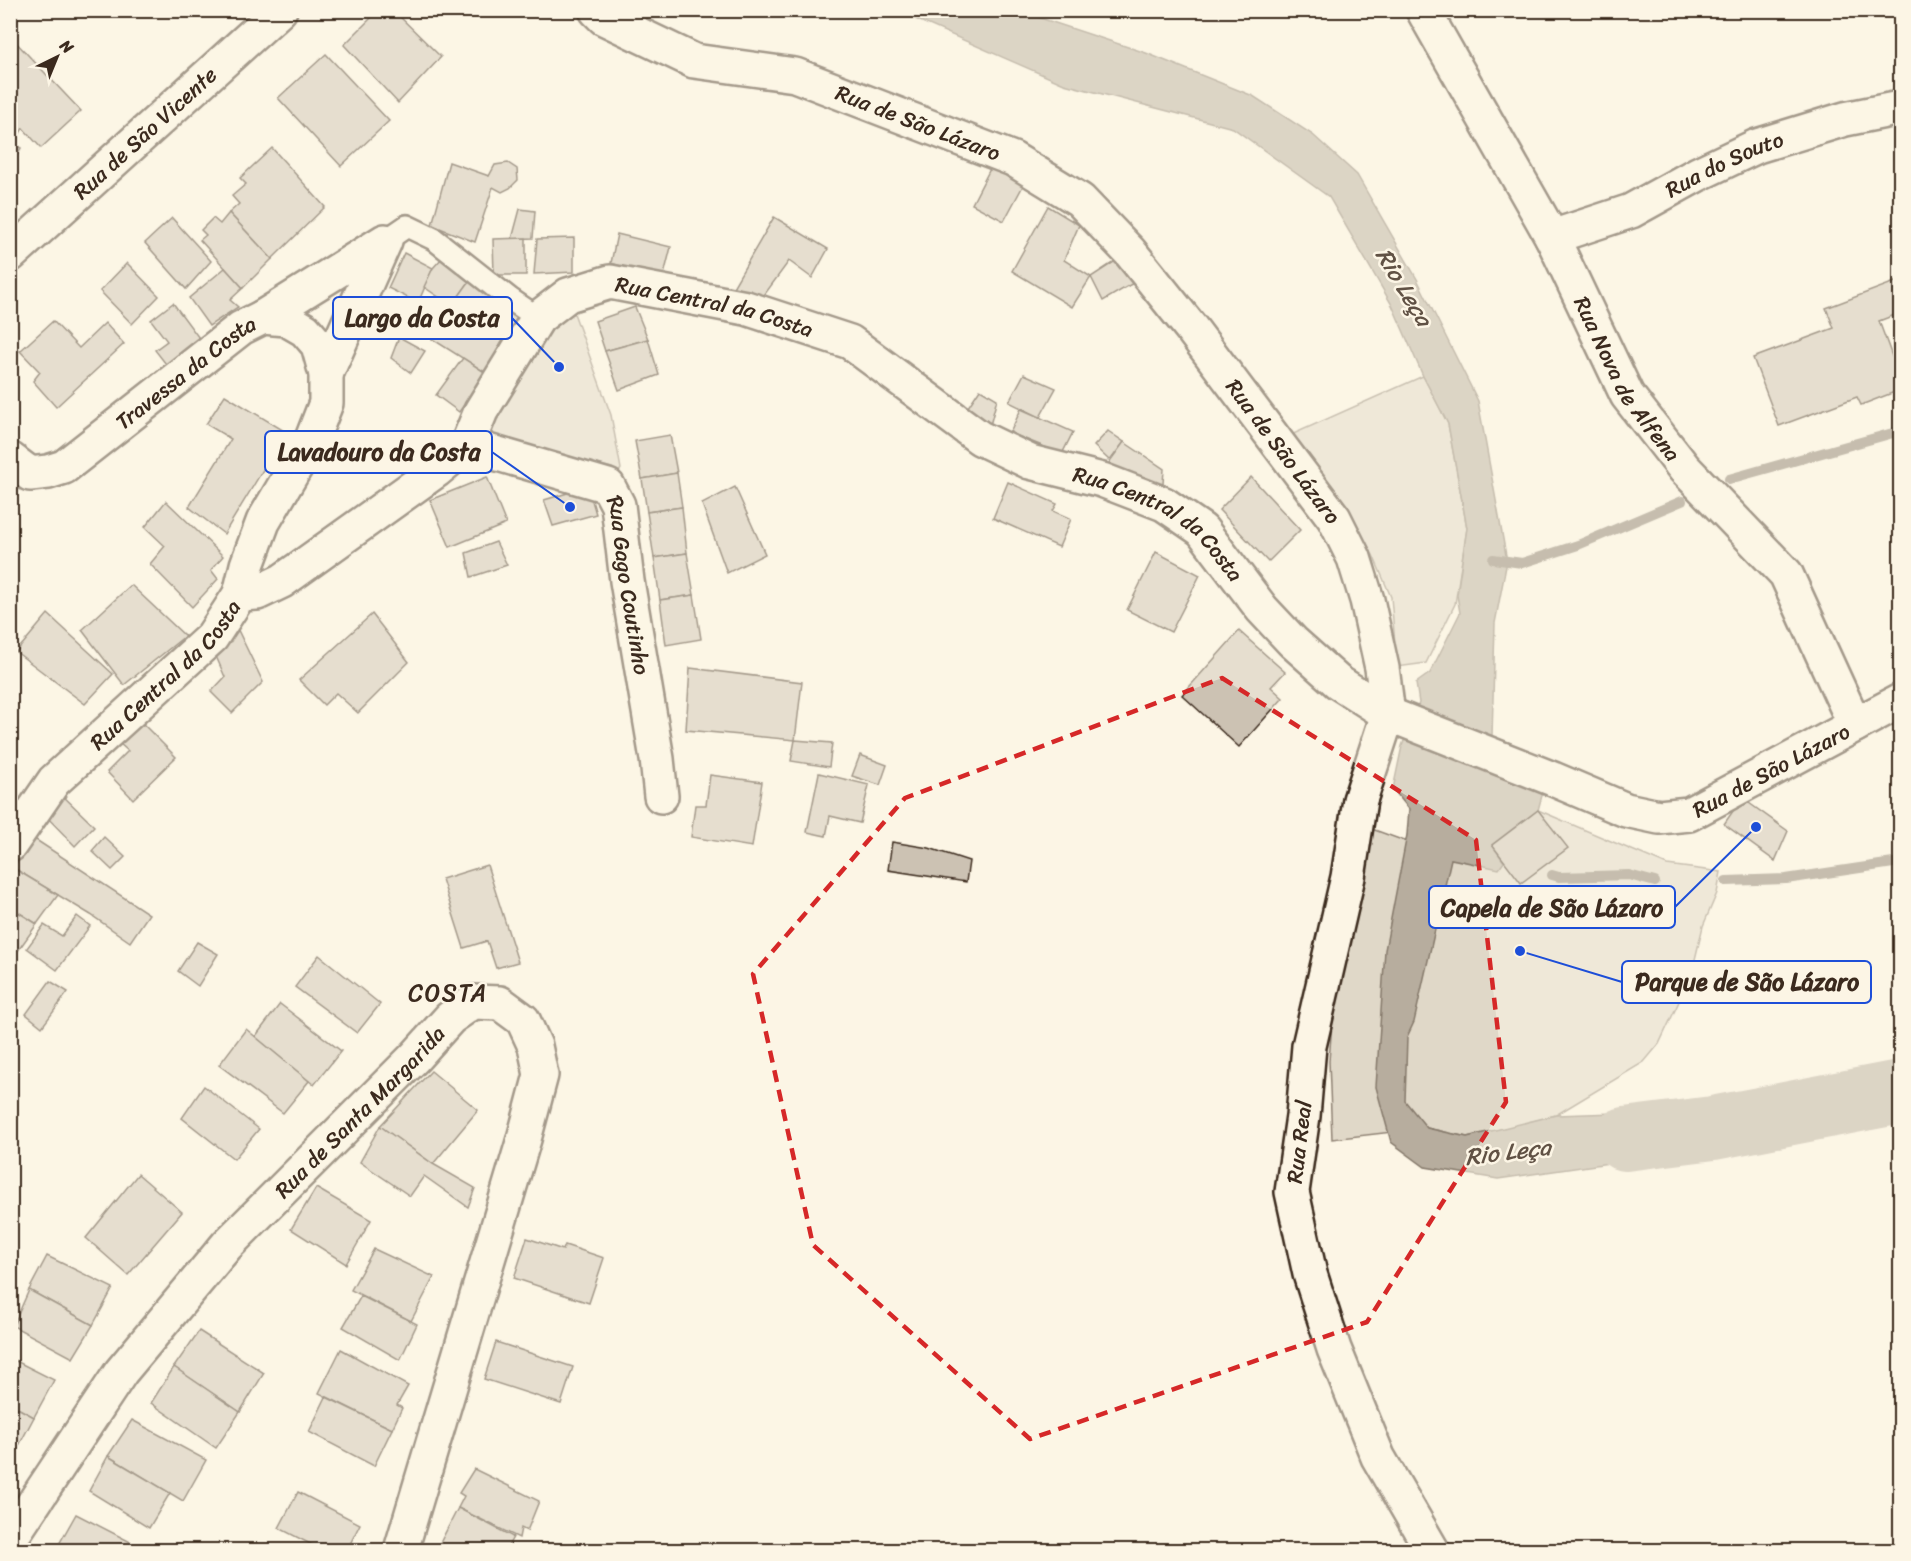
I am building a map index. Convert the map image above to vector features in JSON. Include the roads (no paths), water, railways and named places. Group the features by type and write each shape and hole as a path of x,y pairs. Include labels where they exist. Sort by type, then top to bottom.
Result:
{"street":[{"name":"Rua de São Vicente","path":"10,255 280,10"},
{"name":"Rua de São Lázaro","path":"596,10 604,18 694,61 795,75 1013,159 1080,200 1137,260 1334,518 1354,558 1397,718 1626,810 1659,817 1689,814 1900,701"},
{"name":"Rua Nova de Alfena","path":"1424,10 1552,237 1627,396 1684,468 1786,574 1855,725"},
{"name":"Rua do Souto","path":"1552,237 1631,211 1698,174 1757,146 1845,119 1900,108"},
{"path":"263,317 385,241"},
{"path":"326,374 385,241"},
{"name":"Rua Central da Costa","path":"10,845 54,781 212,637 240,594 257,593 282,581 467,446 481,411 538,318 568,295 610,282 746,309 850,342 980,438 1030,462 1102,480 1164,504 1202,530 1262,609 1293,642 1338,682 1397,718"},
{"name":"Travessa da Costa","path":"10,459 30,474 64,467 241,328 263,317 286,319 305,330 318,345 326,374 326,403 312,439 263,522 247,565 240,594"},
{"name":"Rua Gago Coutinho","path":"467,446 608,486 618,505 627,581 657,759 661,796"},
{"name":"Rua Real","path":"1397,718 1360,800 1348,877 1309,1046 1303,1116 1292,1192 1310,1275 1334,1349 1378,1457 1432,1551"},
{"name":"Rua de Santa Margarida","path":"10,1539 121,1372 226,1245 415,1057 450,1018 473,1002 500,1004 523,1020 535,1046 541,1075 401,1551"}],"lane":[{"path":"385,241 407,226 434,238 510,299 538,318"}],"water":[{"path":"897,11 1019,11 1146,53 1253,96 1313,135 1357,175 1417,279 1478,401 1507,561 1495,623 1492,737 1543,792 1538,810 1492,845 1504,862 1499,869 1451,859 1414,1022 1407,1037 1405,1101 1427,1128 1467,1137 1556,1115 1706,1110 1721,1147 1498,1179 1425,1167 1391,1142 1376,1087 1385,950 1407,835 1409,809 1393,789 1402,746 1419,703 1416,683 1430,673 1460,613 1457,595 1467,528 1448,424 1423,376 1392,305 1329,197 1233,128 1064,84"}],"waterway":[{"path":"1729,479 1900,431"},
{"path":"1493,559 1522,563 1578,545 1682,501"},
{"name":"Rio Leça","path":"1726,881 1786,879 1900,862"},
{"name":"Rio Leça","path":"1552,875 1559,877 1629,875 1655,882"},
{"name":"Rio Leça","path":"1625,1139 1713,1128 1900,1092"}],"place":[{"name":"Largo da Costa","path":"559,367"},
{"name":"Lavadouro da Costa","path":"570,507"},
{"name":"Capela de São Lázaro","path":"1756,827"},
{"name":"Parque de São Lázaro","path":"1520,951"}],"district":[{"name":"COSTA","path":"448,993"}]}
